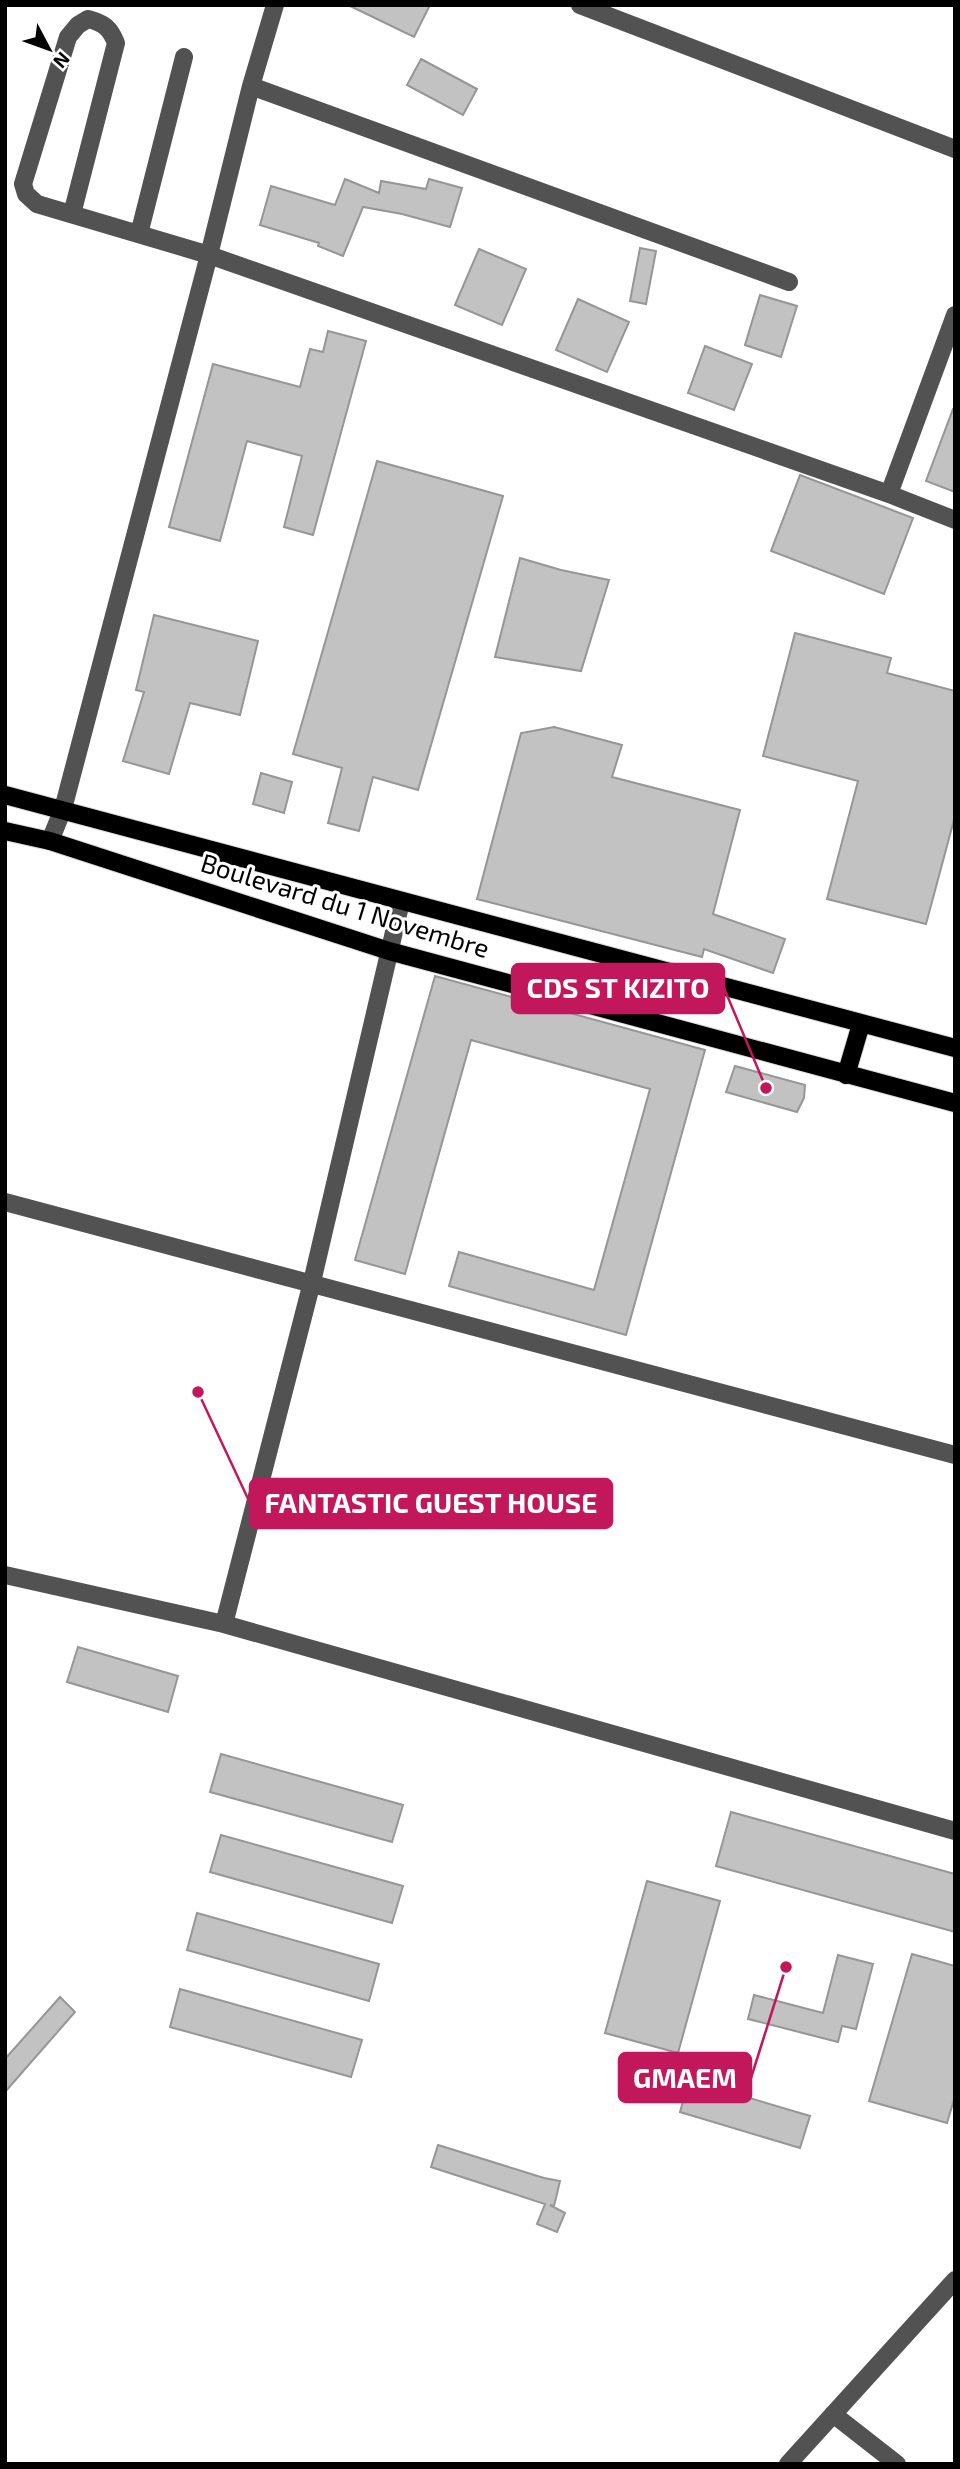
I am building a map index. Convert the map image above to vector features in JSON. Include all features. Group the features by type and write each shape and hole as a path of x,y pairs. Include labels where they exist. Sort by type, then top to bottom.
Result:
{"main road":[{"name":"Boulevard du 1 Novembre","path":"5,795 955,1048"},
{"name":"Boulevard du 1 Novembre","path":"5,831 50,841 389,951 955,1103"},
{"path":"846,1074 861,1024"}],"street":[{"path":"50,841 63,809 251,86 275,5"},
{"path":"580,5 955,149"},
{"path":"72,214 116,43 111,29 88,19 78,25 68,37 23,184 26,194 37,204 209,255 889,494 955,520"},
{"path":"139,234 184,57"},
{"path":"251,86 789,282"},
{"path":"889,494 955,315"},
{"path":"225,1624 312,1282 401,902"},
{"path":"5,1202 955,1455"},
{"path":"5,1575 225,1624 955,1831"},
{"path":"788,2464 955,2280"},
{"path":"833,2414 897,2464"}],"building":[{"path":"348,5 430,5 414,37"},
{"path":"421,59 477,89 463,115 407,85"},
{"path":"345,179 379,193 381,181 426,189 429,179 462,188 450,227 363,207 343,256 318,246 319,243 260,225 271,186 335,205"},
{"path":"640,248 656,251 646,304 630,301"},
{"path":"479,249 526,269 502,325 455,305"},
{"path":"760,295 797,306 781,357 745,345"},
{"path":"578,299 629,322 607,372 556,350"},
{"path":"328,331 366,341 313,535 284,527 302,456 247,441 220,541 169,527 213,364 300,387 310,349 323,352"},
{"path":"705,346 752,364 734,410 688,393"},
{"path":"955,409 955,492 926,481"},
{"path":"377,461 503,496 418,790 373,777 359,831 328,823 342,768 293,754"},
{"path":"800,475 913,518 884,594 771,551"},
{"path":"520,558 609,580 581,671 495,657"},
{"path":"154,615 258,641 240,715 190,703 169,774 123,761 144,692 136,690"},
{"path":"795,633 891,658 887,673 955,691 955,816 926,924 827,899 858,781 763,756"},
{"path":"554,727 622,745 612,777 740,810 713,914 785,939 773,973 704,949 702,957 477,899 521,733"},
{"path":"261,773 292,782 284,813 253,804"},
{"path":"435,976 705,1050 626,1335 449,1286 459,1252 594,1290 650,1089 471,1040 405,1274 355,1260"},
{"path":"735,1066 805,1085 804,1098 797,1112 726,1092"},
{"path":"78,1647 178,1676 168,1712 67,1682"},
{"path":"221,1754 403,1805 392,1842 210,1792"},
{"path":"731,1812 955,1874 955,1932 716,1866"},
{"path":"221,1835 403,1886 392,1923 210,1872"},
{"path":"647,1881 720,1901 678,2053 605,2033"},
{"path":"197,1913 379,1964 369,2001 187,1950"},
{"path":"912,1954 955,1966 955,2096 947,2123 869,2101"},
{"path":"838,1955 873,1964 856,2029 842,2026 838,2042 748,2019 754,1995 823,2013"},
{"path":"180,1989 362,2040 351,2077 170,2027"},
{"path":"60,1997 75,2012 5,2092 5,2059"},
{"path":"689,2080 810,2116 800,2148 680,2112"},
{"path":"438,2145 560,2181 554,2206 550,2205 565,2213 557,2232 537,2224 545,2204 431,2167"}],"place":[{"name":"CDS ST KIZITO","path":"766,1088"},
{"name":"FANTASTIC GUEST HOUSE","path":"198,1392"},
{"name":"GMAEM","path":"786,1967"}]}
